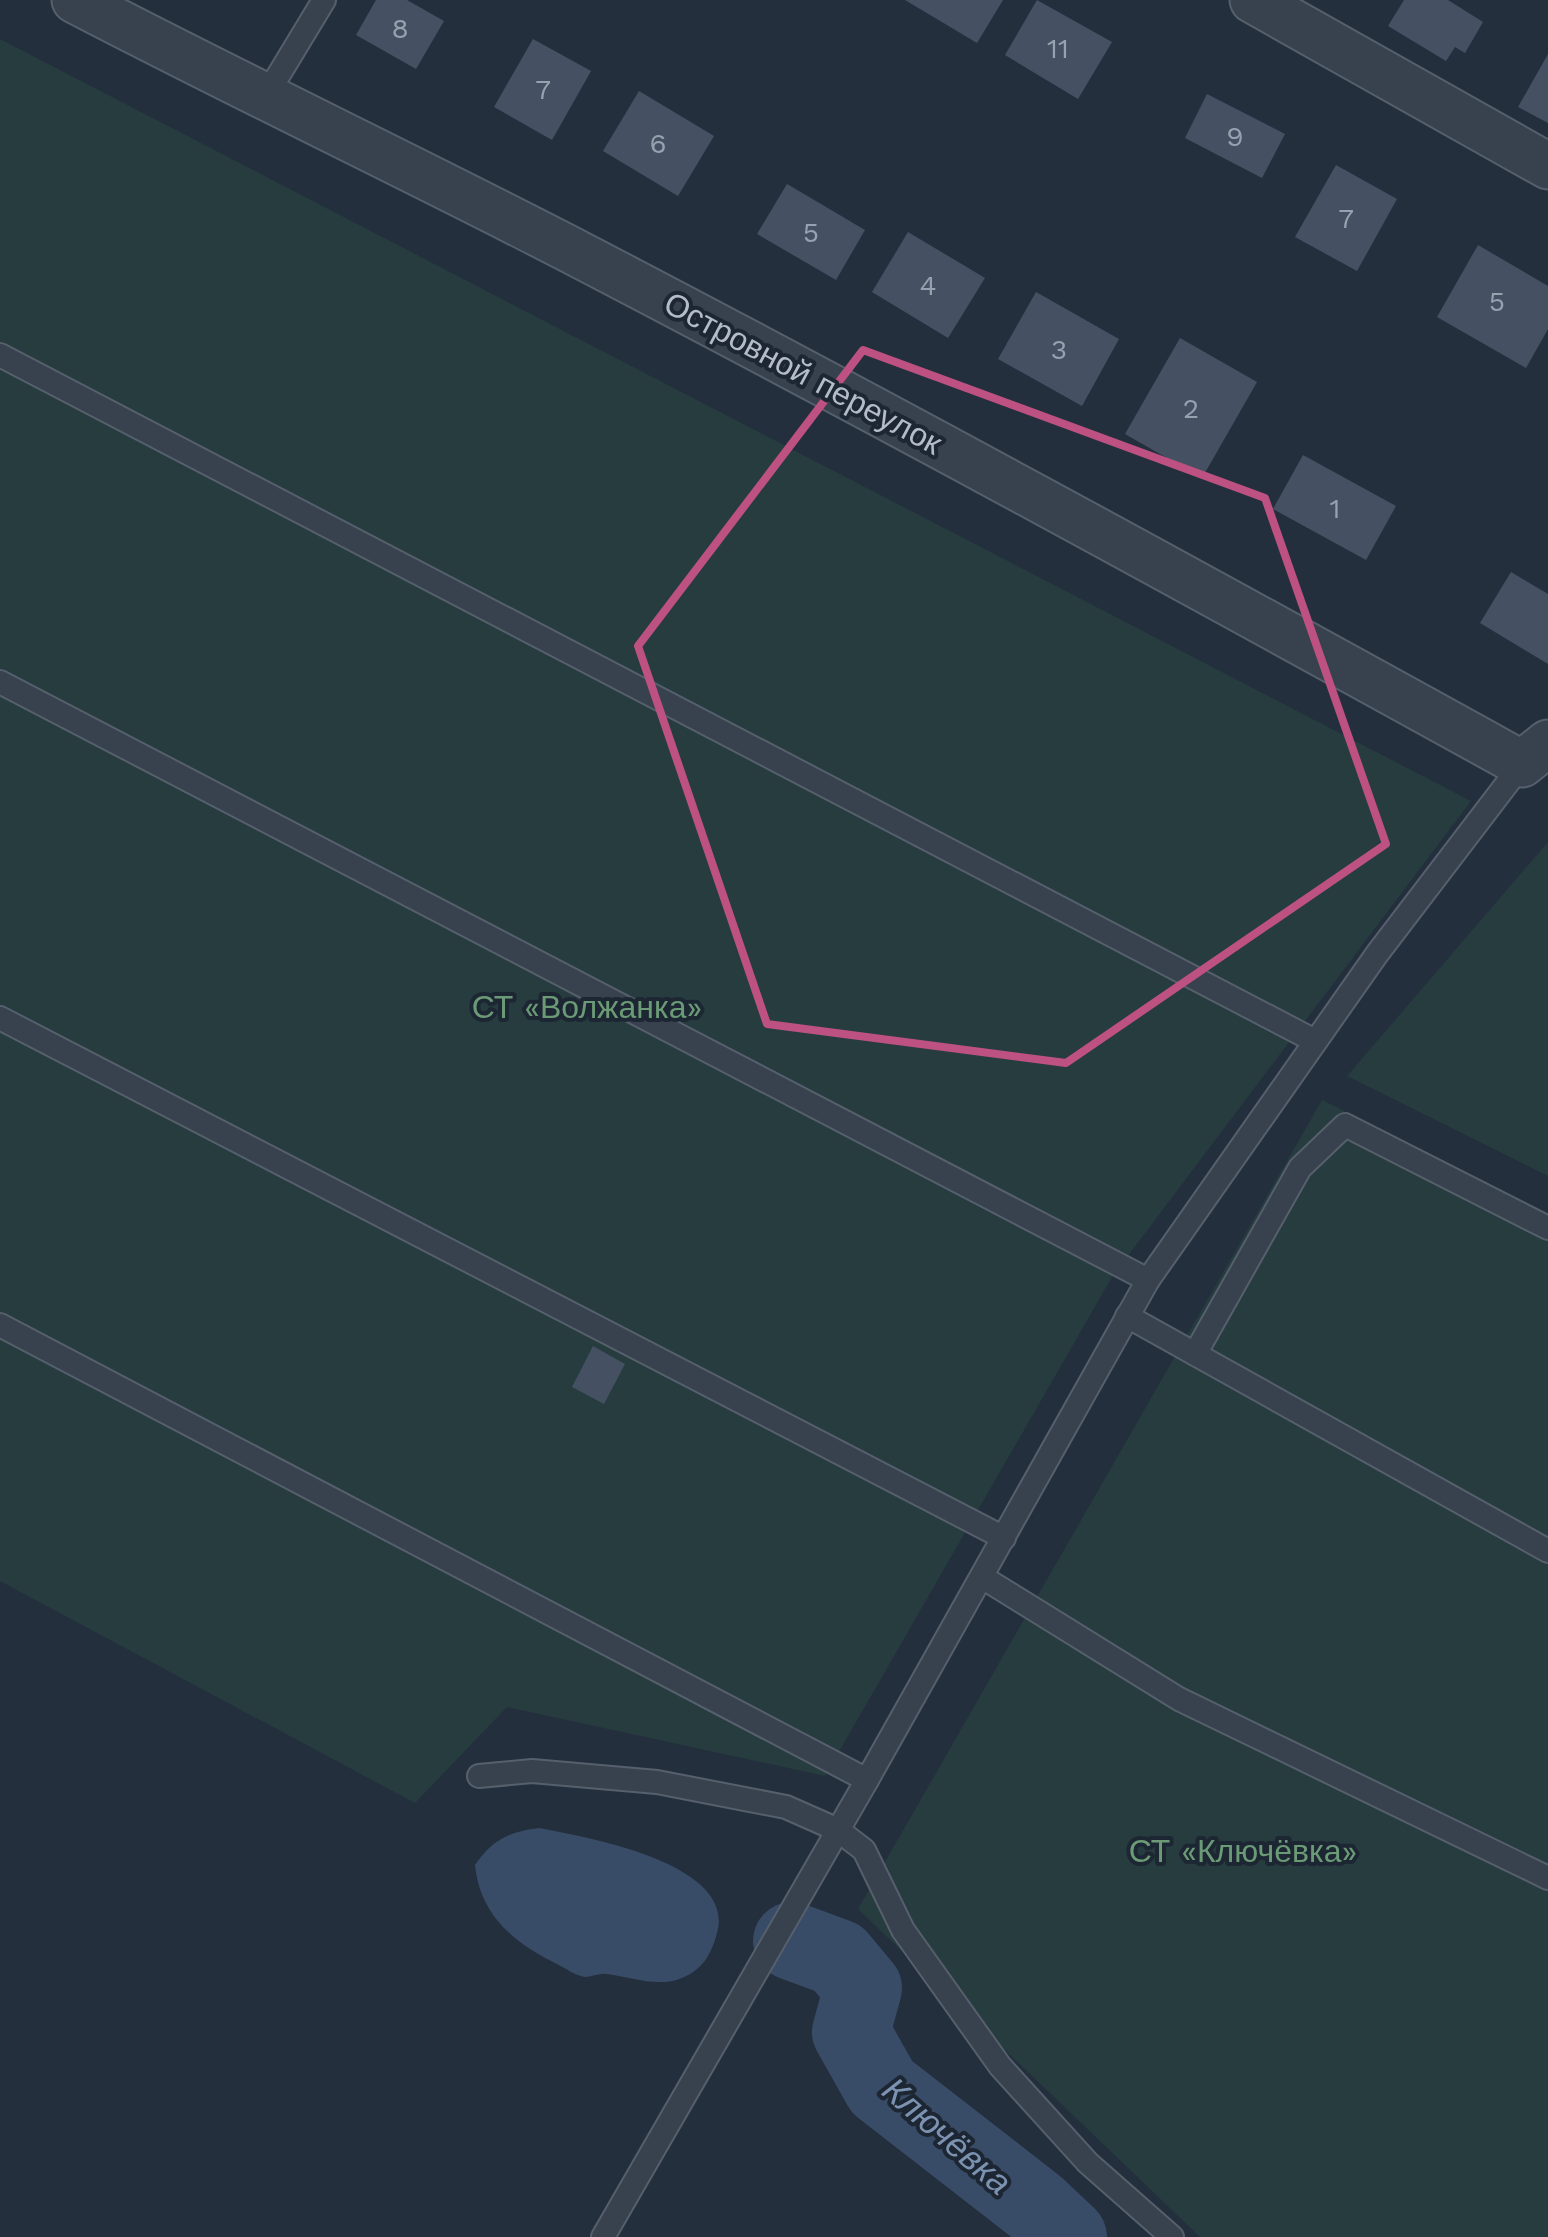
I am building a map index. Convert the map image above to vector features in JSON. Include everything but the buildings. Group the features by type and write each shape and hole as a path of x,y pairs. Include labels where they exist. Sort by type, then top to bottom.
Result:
{"street":[{"name":"Островной переулок","path":"75,0 264,99 562,246 1535,754"},
{"path":"1253,0 1548,166"}],"lane":[{"path":"264,99 324,0"},
{"path":"0,355 1316,1041"},
{"path":"0,682 1148,1280"},
{"path":"603,2237 1148,1280 1377,954 1535,754"},
{"path":"0,1018 1004,1538"},
{"path":"1194,1354 1300,1168 1345,1126 1548,1228"},
{"path":"1127,1316 1548,1551"},
{"path":"0,1325 866,1780"},
{"path":"982,1577 1179,1698 1548,1878"},
{"path":"479,1776 532,1771 657,1782 786,1807 838,1830 864,1850 903,1930 1000,2066 1088,2163 1172,2237"}],"highlighted area":[{"path":"863,350 1265,498 1386,844 1066,1063 767,1024 638,646"}],"green space":[{"name":"СТ «Волжанка»","path":"0,39 1471,801 1112,1277 825,1776 507,1707 415,1803 0,1581"},
{"path":"1548,842 1548,1176 1347,1076"},
{"name":"СТ «Ключёвка»","path":"1322,1100 1548,1213 1548,2237 1200,2237 858,1909"}],"water":[{"path":"539,1828 589,1838 653,1858 682,1871 704,1888 717,1909 717,1933 705,1960 673,1981 604,1974 585,1977 541,1956 513,1937 484,1899 475,1865 502,1838"}],"waterway":[{"name":"Ключёвка","path":"792,1941 838,1958 863,1988 851,2032 882,2087 1035,2206 1068,2237"}]}
